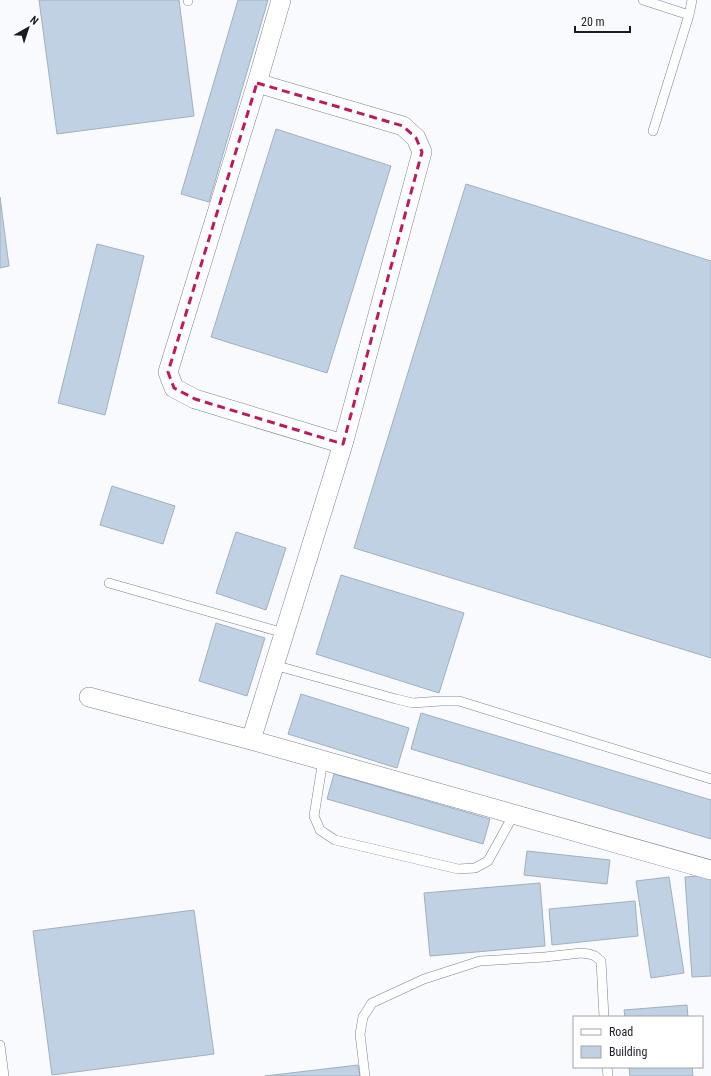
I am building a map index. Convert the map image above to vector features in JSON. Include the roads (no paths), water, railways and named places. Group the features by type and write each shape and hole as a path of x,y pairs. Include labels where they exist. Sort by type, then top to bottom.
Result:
{"street":[{"path":"281,0 168,372 174,388 195,400 343,444"},
{"path":"251,740 343,444 422,152 416,138 403,126 257,82"},
{"path":"89,698 324,760 711,870"}],"lane":[{"path":"643,0 689,15"},
{"path":"653,131 689,15 692,0"},
{"path":"109,583 284,633"},
{"path":"274,665 413,703 459,701 711,779"},
{"path":"324,760 314,816 320,830 335,840 458,869 475,868 488,861 514,814"},
{"path":"365,1076 360,1034 363,1017 372,1003 424,979 480,961 581,953 595,956 601,961 604,1016"},
{"path":"0,1045 4,1076"}]}
